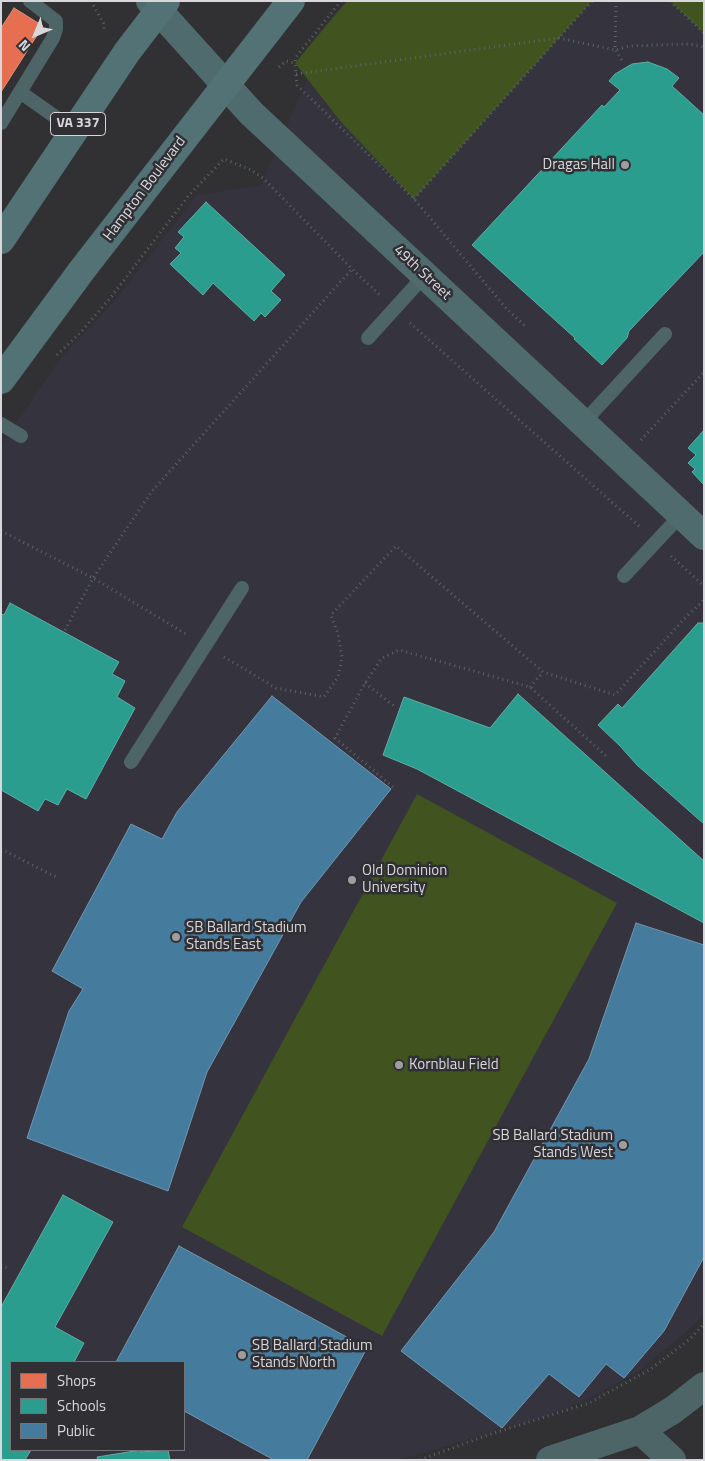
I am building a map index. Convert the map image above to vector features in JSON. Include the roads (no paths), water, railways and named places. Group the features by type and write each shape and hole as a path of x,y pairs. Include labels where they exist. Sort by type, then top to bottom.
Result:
{"main road":[{"name":"Hampton Boulevard","path":"1,380 182,140 226,87 291,1"},
{"name":"VA 337","path":"1,240 158,4"}],"street":[{"name":"49th Street","path":"158,4 226,87 251,113 704,536"},
{"path":"550,1460 640,1430 673,1410 704,1386"},
{"path":"640,1430 672,1460"}],"lane":[{"path":"1,122 53,38 56,29 56,21 30,1"},
{"path":"20,92 74,130"},
{"path":"368,338 425,275"},
{"path":"583,423 665,334"},
{"path":"1,424 21,436"},
{"path":"624,576 681,515"},
{"path":"131,762 242,588"}],"place":[{"name":"Dragas Hall","path":"625,165"},
{"name":"Old Dominion University","path":"352,880"},
{"name":"SB Ballard Stadium Stands East","path":"176,937"},
{"name":"Kornblau Field","path":"399,1065"},
{"name":"SB Ballard Stadium Stands West","path":"623,1145"},
{"name":"SB Ballard Stadium Stands North","path":"242,1355"}]}
